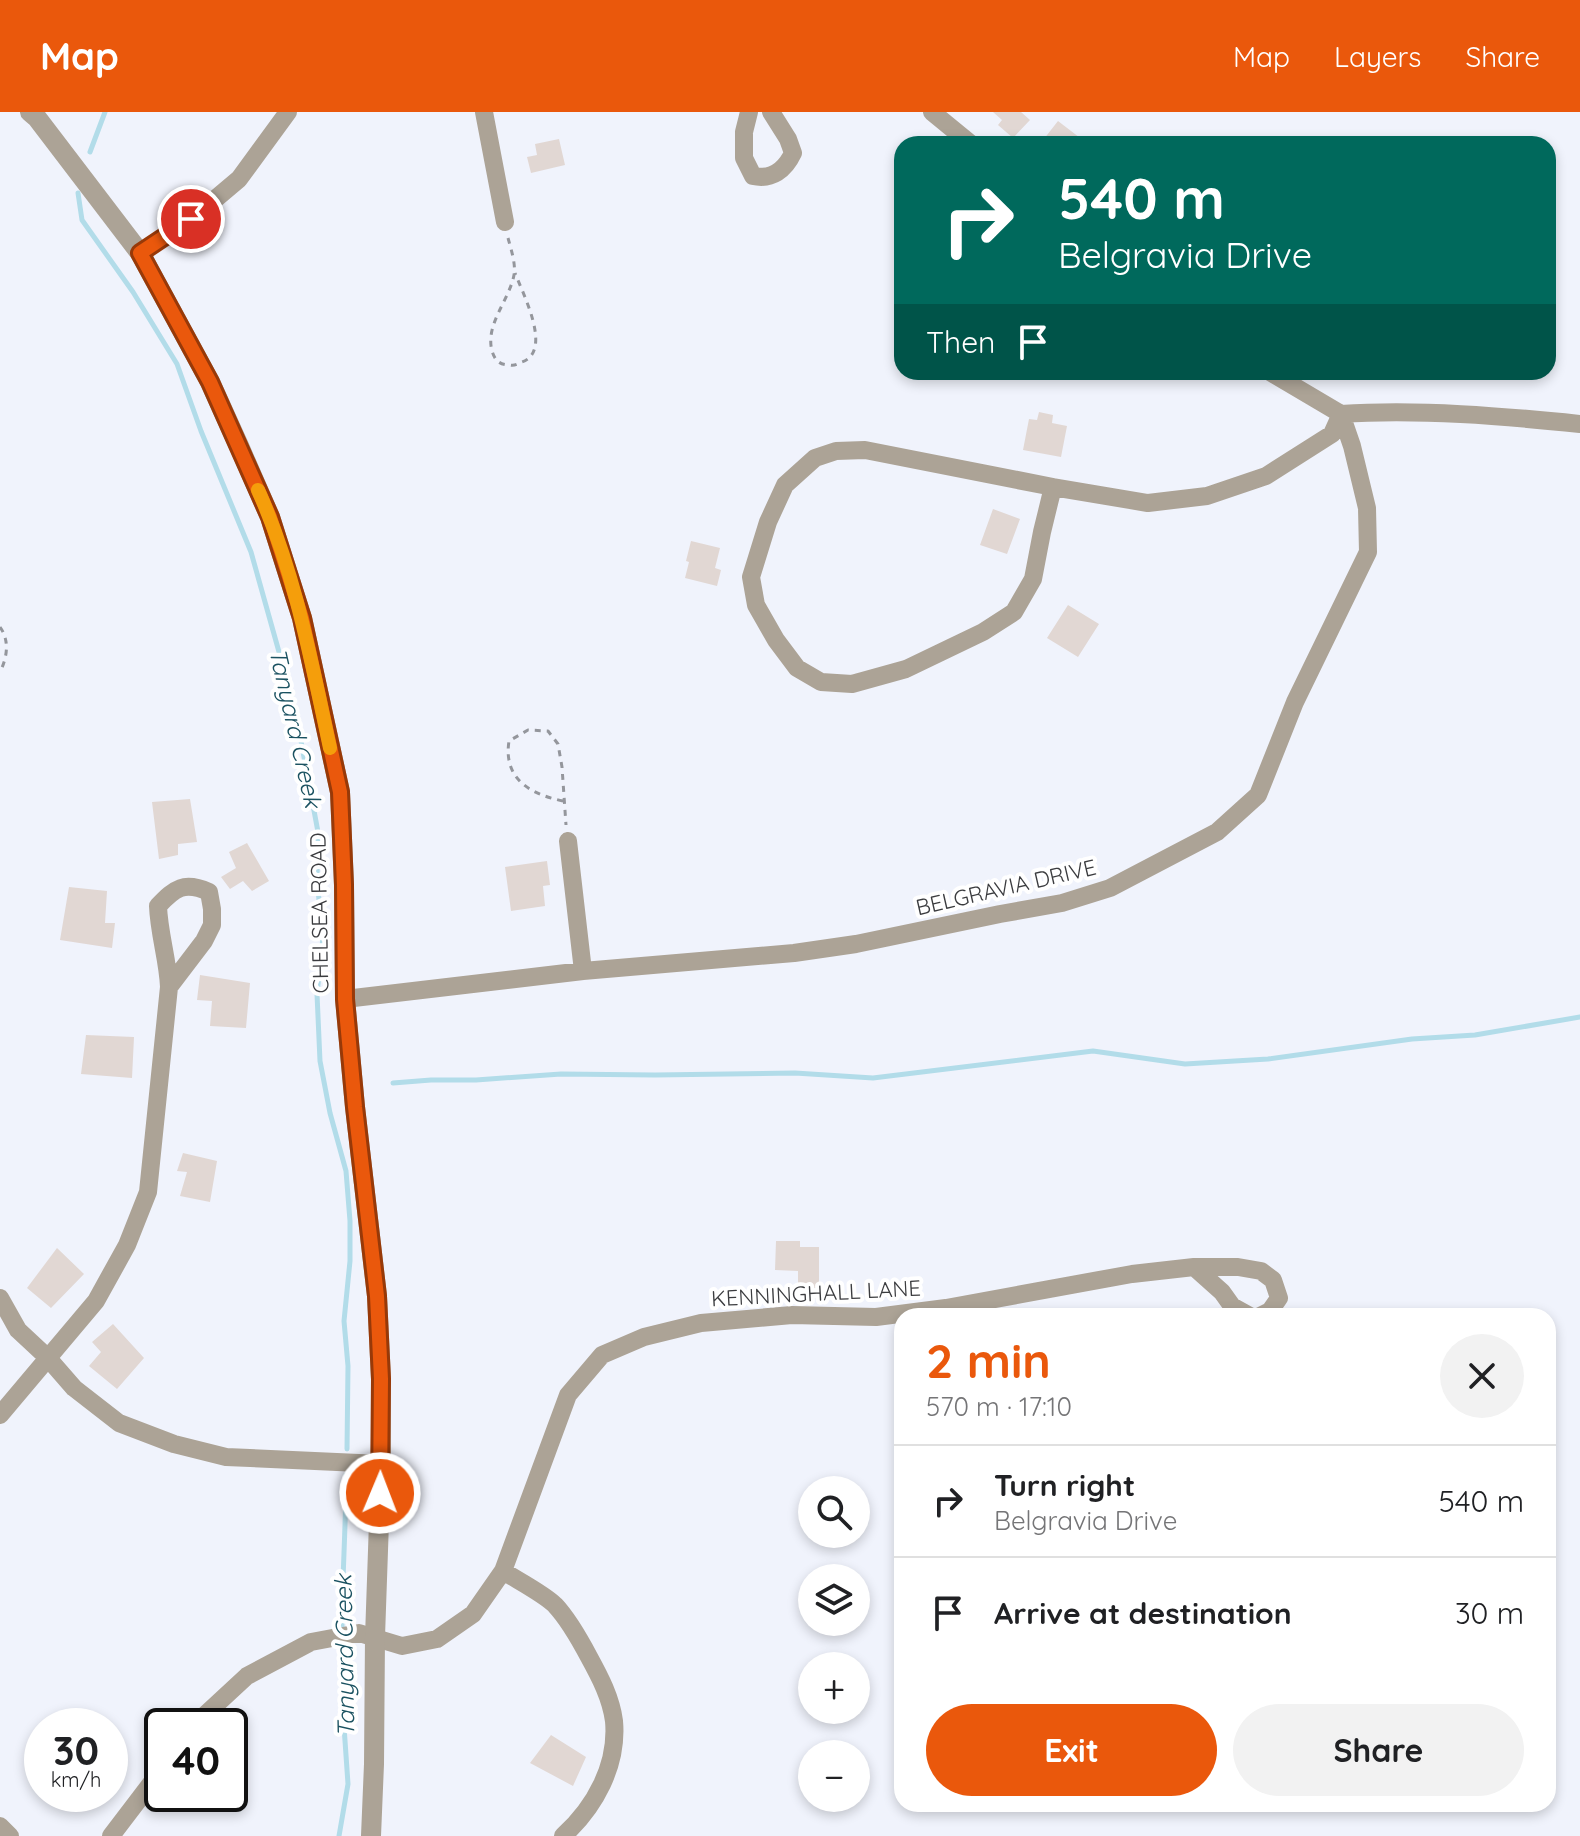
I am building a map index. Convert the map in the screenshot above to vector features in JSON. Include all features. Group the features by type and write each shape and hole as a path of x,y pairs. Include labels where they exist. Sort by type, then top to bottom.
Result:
{"street":[{"path":"140,253 191,219 239,179 288,112"},
{"path":"484,112 505,222"},
{"path":"749,112 744,132 744,158 753,176 764,178 776,174 788,164 793,153 771,112"},
{"path":"932,112 961,136"},
{"name":"CHELSEA ROAD","path":"36,114 140,253 210,382 239,446 270,517 302,618 340,792 345,999 377,1296 381,1379 381,1464 367,1635 374,1764 371,1836"},
{"path":"1284,380 1341,414 1378,412 1580,424"},
{"path":"1053,487 1033,579 1014,612 983,632 906,669 852,684 821,682 797,668 756,605 751,577 768,522 785,485 815,458 836,451 865,450 1148,503 1207,496 1266,476 1332,434 1341,414"},
{"name":"BELGRAVIA DRIVE","path":"345,999 856,944 1062,903 1110,888 1217,832 1258,795 1295,702 1368,552 1367,508 1341,414"},
{"path":"568,841 583,971"},
{"path":"0,1415 96,1301 127,1245 148,1192 169,987 158,906 181,887 196,887 209,892 212,925 204,941 169,987"},
{"path":"1194,1267 1236,1308"},
{"name":"KENNINGHALL LANE","path":"946,1308 1132,1274 1194,1267 1238,1267 1261,1271 1273,1280 1279,1298 1272,1308"},
{"path":"0,1298 18,1330 74,1388 119,1423 174,1444 226,1457 381,1464"},
{"name":"KENNINGHALL LANE","path":"367,1635 402,1646 437,1639 473,1614 503,1571 568,1395 602,1355 644,1337 701,1323 792,1315 894,1315"},
{"path":"503,1571 553,1604 580,1640 603,1682 614,1720 612,1759 599,1792 563,1836"},
{"path":"212,1708 247,1676 311,1642 367,1635"},
{"path":"111,1836 144,1793"},
{"path":"0,1826 10,1836"}],"path":[{"path":"505,222 515,273 535,330 536,348 529,360 512,366 500,364 494,358 490,342 492,328 515,273"},
{"path":"0,627 4,632 7,651 0,672"},
{"path":"563,801 529,789 513,774 507,757 509,741 528,730 548,731 558,744 568,841"}],"building":[{"path":"993,112 1021,112 1030,120 1015,136 1011,136 998,125 1002,120"},
{"path":"1058,121 1078,136 1046,136"},
{"path":"559,139 565,165 531,173 527,157 537,155 535,144"},
{"path":"1039,412 1053,415 1052,423 1067,426 1061,457 1023,450 1029,419 1037,420"},
{"path":"993,509 1020,519 1007,554 980,545"},
{"path":"691,541 720,548 715,568 721,570 717,586 685,578"},
{"path":"1068,605 1099,624 1078,657 1047,638"},
{"path":"190,799 197,842 178,844 178,855 159,859 152,802"},
{"path":"247,843 269,881 252,891 243,881 230,889 221,877 236,868 229,852"},
{"path":"547,861 550,885 543,886 545,906 511,911 505,867"},
{"path":"69,887 107,891 105,923 115,923 112,948 60,940"},
{"path":"200,975 250,983 246,1028 210,1026 212,1001 197,1000"},
{"path":"86,1035 134,1037 132,1078 81,1074"},
{"path":"183,1153 217,1161 210,1202 180,1196 187,1172 177,1171"},
{"path":"776,1241 800,1241 800,1247 819,1247 819,1288 798,1288 798,1271 775,1270"},
{"path":"57,1248 84,1274 51,1308 27,1288"},
{"path":"113,1324 144,1358 117,1389 89,1366 101,1352 92,1342"},
{"path":"551,1735 586,1757 573,1786 530,1763"}],"waterway":[{"name":"Tanyard Creek","path":"90,152 105,112"},
{"name":"Tanyard Creek","path":"78,193 82,220 133,292 177,364 251,552 295,709 318,832 317,881 323,937 317,994 320,1061 346,1171 350,1221 344,1321 348,1366 347,1449"},
{"path":"393,1083 561,1074 795,1073 873,1078 1093,1051 1185,1064 1268,1059 1412,1039 1475,1035 1580,1017"},
{"name":"Tanyard Creek","path":"342,1630 346,1475"},
{"name":"Tanyard Creek","path":"339,1836 348,1784 342,1640"}],"slow traffic":[{"path":"258,490 270,517 302,618 330,748"}],"route":[{"path":"191,219 140,253 210,382 270,517 302,618 340,792 345,999 377,1296 381,1379 380,1493"}]}
